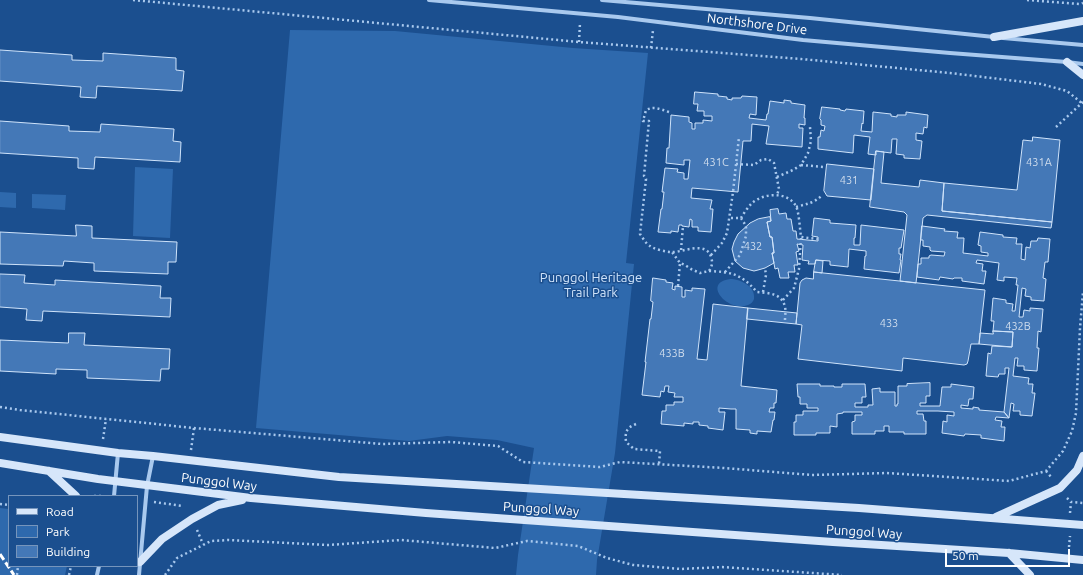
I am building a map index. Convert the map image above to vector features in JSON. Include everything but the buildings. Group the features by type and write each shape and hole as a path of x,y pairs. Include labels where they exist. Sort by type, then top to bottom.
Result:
{"main road":[{"path":"994,37 1083,21"},
{"path":"1067,62 1083,75"},
{"name":"Punggol Way","path":"0,436 118,453 339,477 859,508 1083,525"},
{"path":"995,518 1060,488 1078,470 1083,456"},
{"name":"Punggol Way","path":"0,463 116,482 251,498 508,519 825,542 1010,553 1083,560"},
{"path":"49,471 75,495"},
{"path":"140,562 162,539 192,519 218,505 251,498"},
{"path":"1010,553 1030,575"}],"street":[{"name":"Northshore Drive","path":"429,0 618,17 803,40 1083,64"},
{"name":"Northshore Drive","path":"602,0 810,18 1083,46"},
{"path":"114,495 118,453"},
{"path":"138,575 147,486 153,456"}],"path":[{"path":"133,0 571,41 801,59 950,73 1041,84 1067,91 1083,103 1056,127"},
{"path":"1027,0 1080,4 1083,2"},
{"path":"669,112 651,108 646,110 644,115 643,121 649,122 644,176 646,180 640,234 650,247 672,252 695,248 705,249 711,255 712,265 709,272"},
{"path":"777,177 801,165 808,152 811,141 810,127"},
{"path":"711,255 722,243 727,233 739,137"},
{"path":"736,164 754,165 761,160 768,159 774,163 779,188 777,195"},
{"path":"801,165 824,167"},
{"path":"741,218 752,203 765,196 777,195 788,199 796,207 801,237 799,269 794,288 782,300"},
{"path":"796,207 810,204 818,200 822,195"},
{"path":"729,218 741,218"},
{"path":"725,272 740,255 746,236 746,226 741,218"},
{"path":"681,250 683,226"},
{"path":"801,237 818,239"},
{"path":"672,252 680,263 700,273 725,272 739,276 757,292 772,293 782,300 786,308 785,320"},
{"path":"678,286 680,263"},
{"path":"763,292 766,276 765,268"},
{"path":"0,407 194,428 374,443 451,442 498,446 523,462 600,467 620,462 812,475 887,473 1009,481 1046,471 1063,451 1072,431 1076,413 1083,292"},
{"path":"636,424 629,427 625,434 626,442 634,449 660,451 659,464"},
{"path":"146,500 184,506"},
{"path":"1069,559 1071,502"},
{"path":"165,575 177,558 211,541 229,540 328,545 401,540 495,548 527,541 578,546 607,558 633,565 681,569 722,567 842,575"}],"green space":[{"name":"Punggol Heritage Trail Park","path":"290,30 395,31 573,48 648,53 626,263 634,264 615,453 597,560 596,575 516,575 534,448 497,440 447,436 409,441 256,428"},
{"path":"135,167 173,169 170,238 133,236"},
{"path":"0,192 16,193 16,208 0,207"},
{"path":"32,194 66,195 65,210 32,208"},
{"path":"730,279 743,282 750,287 754,294 752,303 741,306 733,305 721,296 718,291 718,286 722,282"},
{"path":"0,508 8,509 8,567 67,567 65,575 0,575"}],"railway":[{"path":"0,554 8,566"},
{"path":"9,567 14,575"}]}
